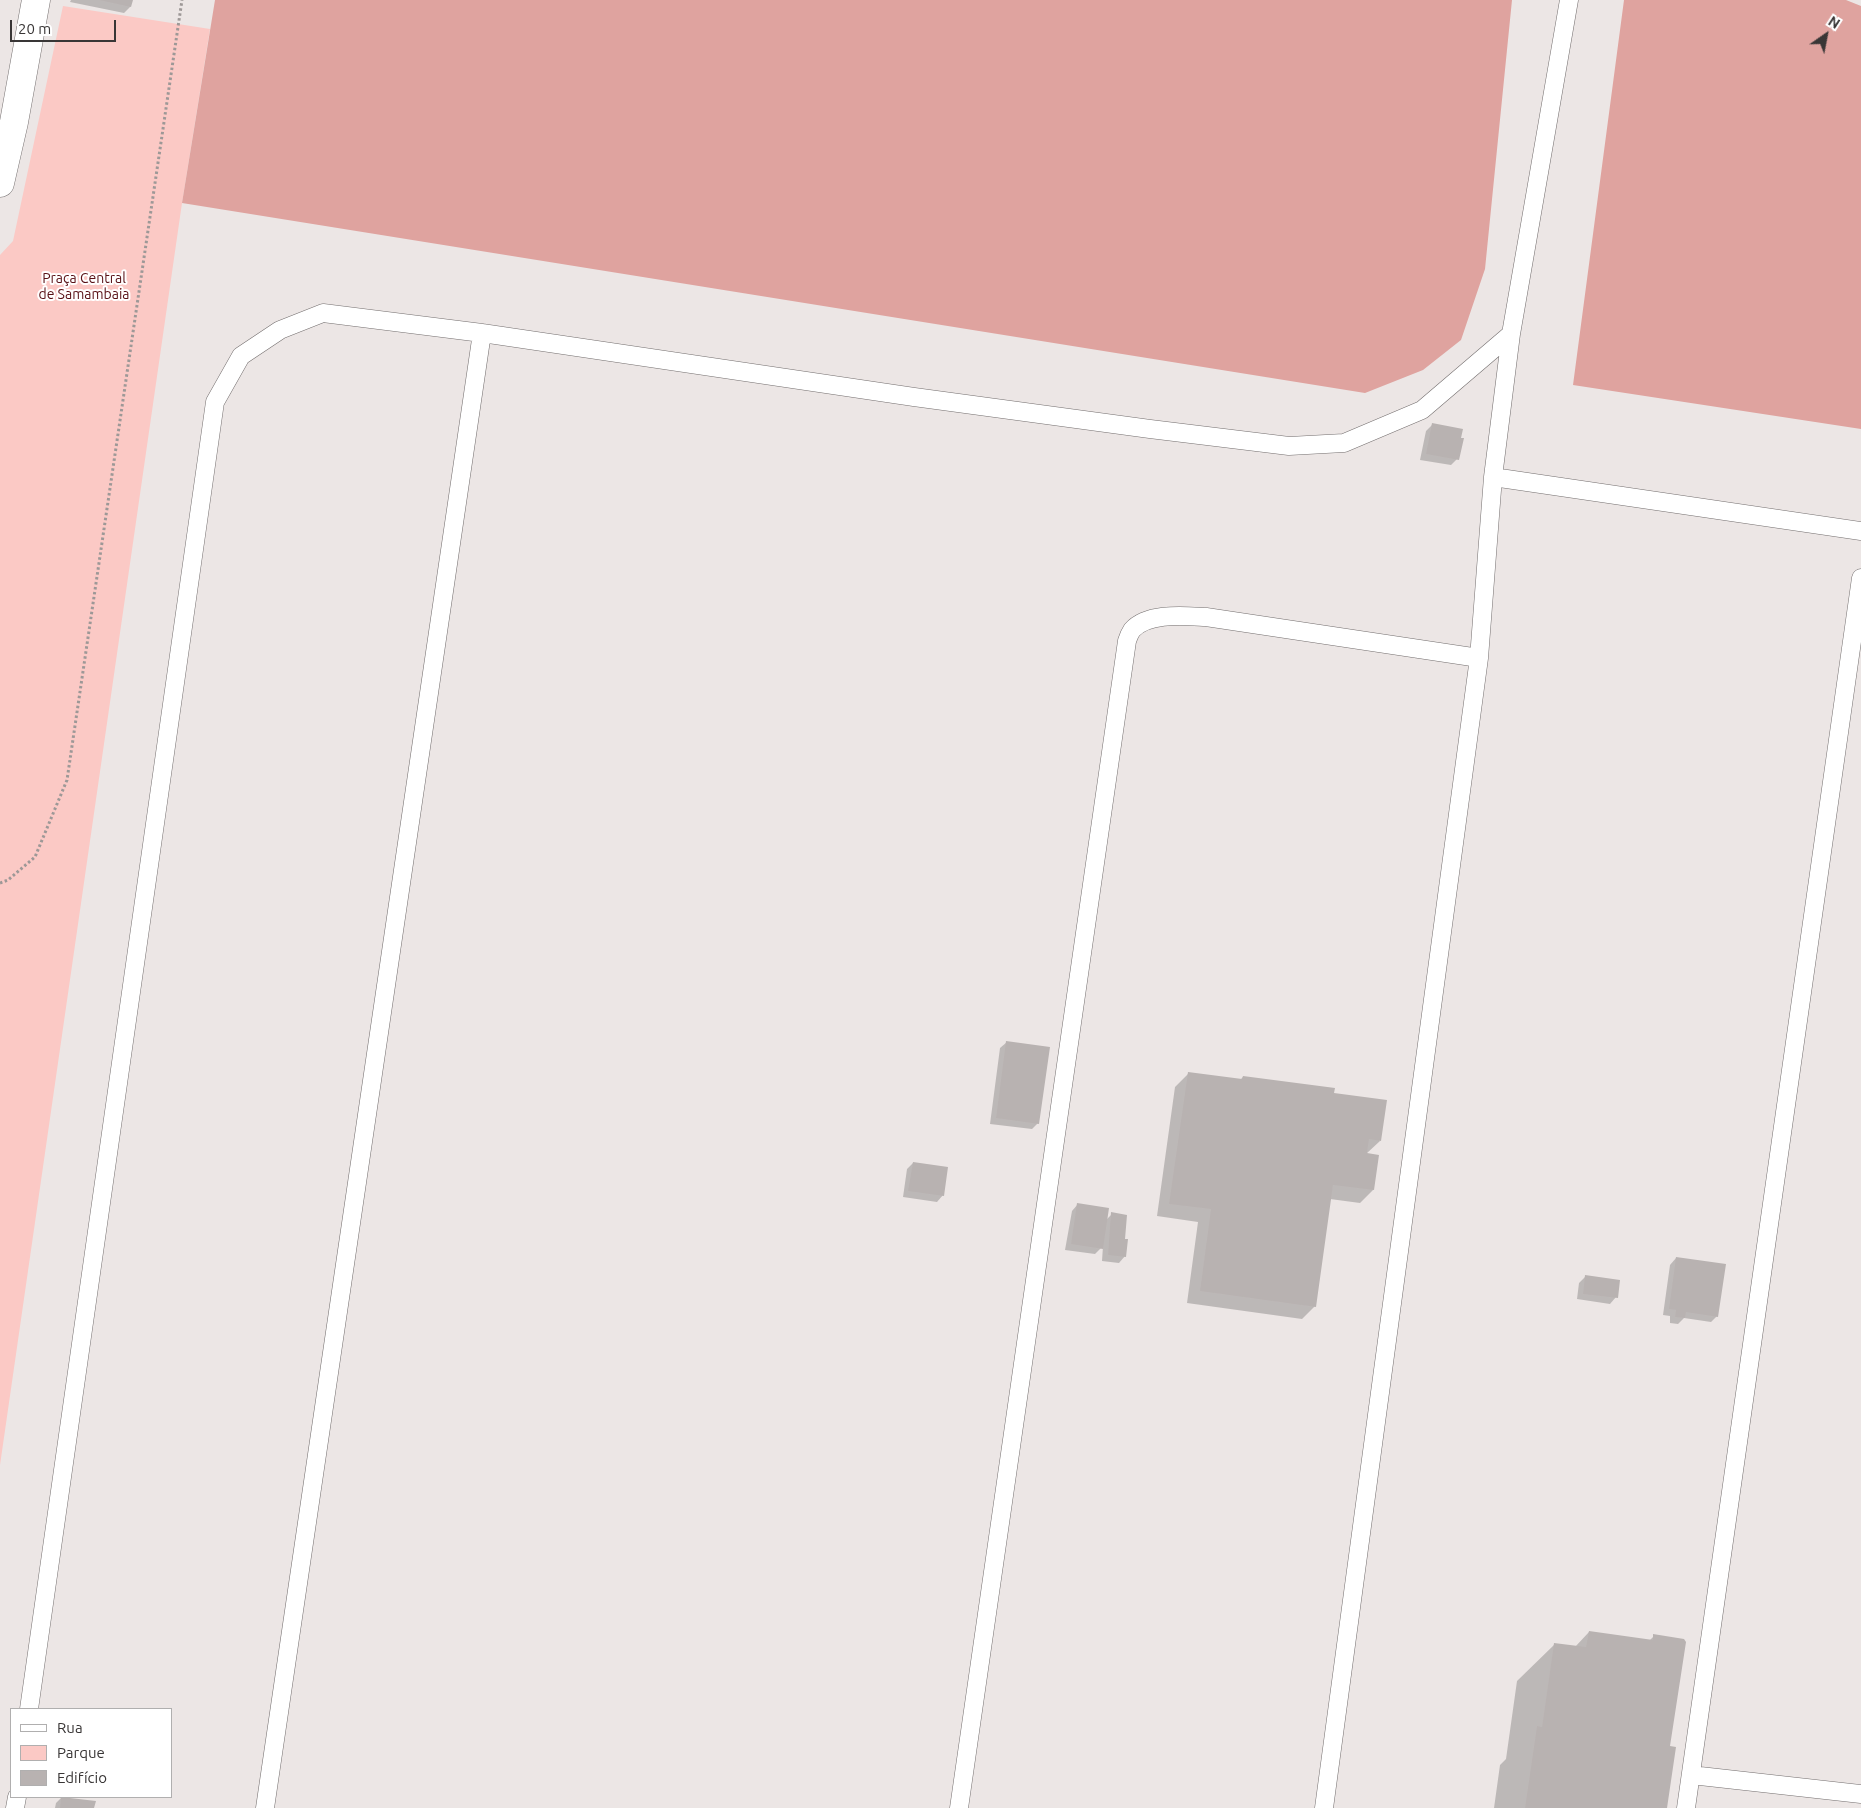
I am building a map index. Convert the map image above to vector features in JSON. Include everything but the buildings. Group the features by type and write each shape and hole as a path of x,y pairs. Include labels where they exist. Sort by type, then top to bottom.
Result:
{"street":[{"path":"0,183 14,122 36,0"}],"lane":[{"path":"1324,1808 1479,658 1493,477 1511,334 1569,0"},
{"path":"29,1708 215,402 241,356 280,330 323,313 482,333 914,397 1289,446 1344,443 1422,410 1511,334"},
{"path":"265,1808 482,333"},
{"path":"1493,477 1861,531"},
{"path":"1686,1808 1861,578"},
{"path":"959,1808 1127,641 1132,630 1146,621 1166,616 1206,616 1479,658"},
{"path":"1691,1775 1861,1794"}],"path":[{"path":"0,884 8,880 35,857 67,780 182,0"}],"green space":[{"name":"Praça Central de Samambaia","path":"63,6 210,29 182,203 0,1465 0,255 13,241"}],"shaded area":[{"path":"215,0 1512,0 1485,269 1461,340 1423,370 1365,393 182,203"},
{"path":"1624,0 1846,0 1861,6 1861,429 1573,385"}]}
